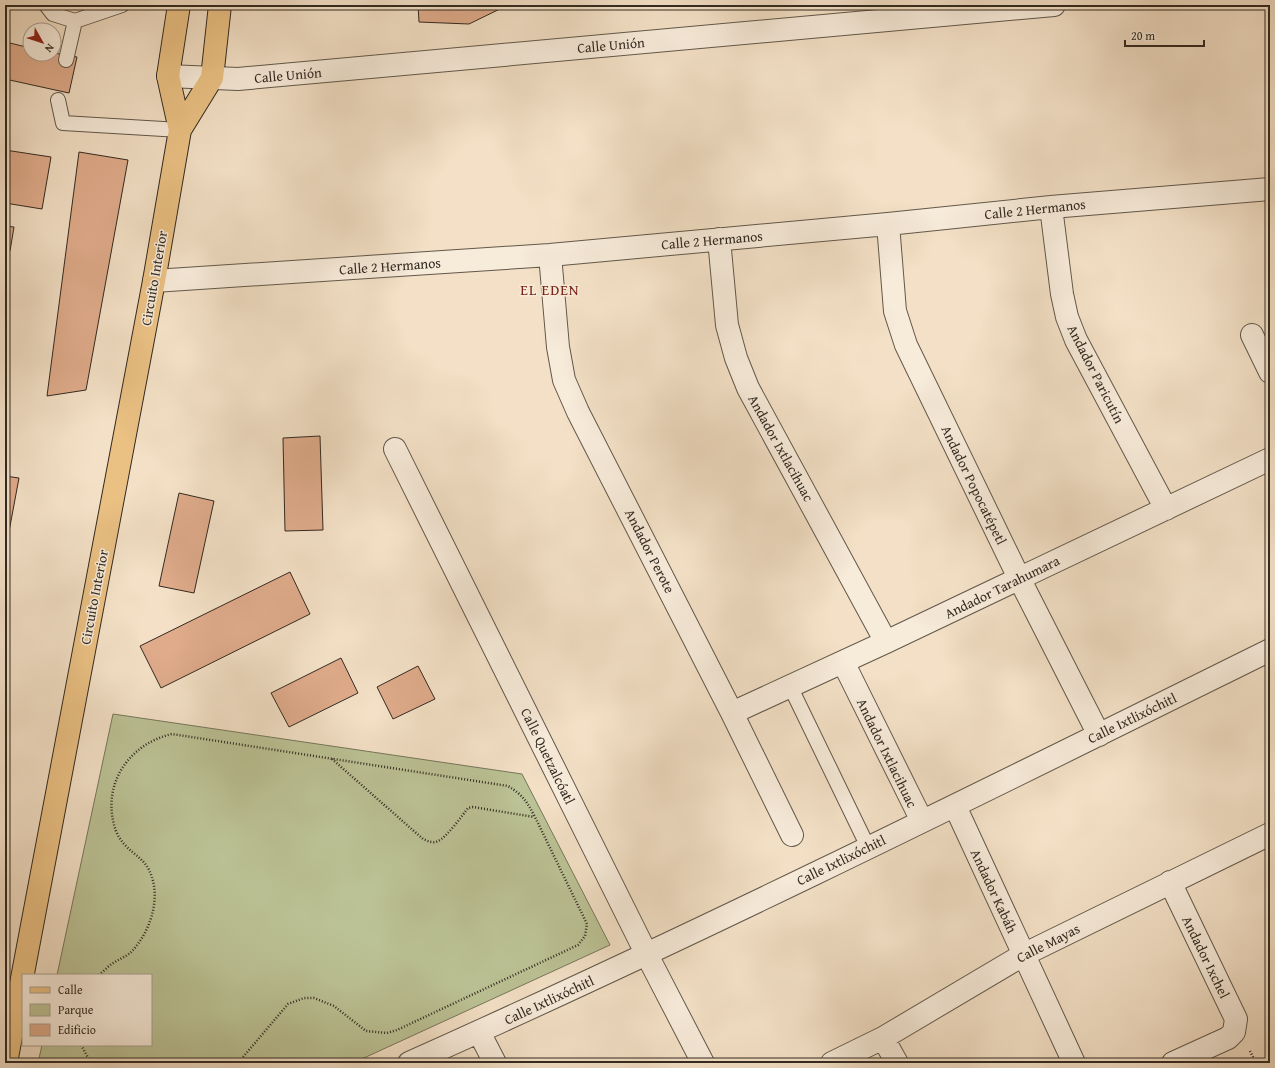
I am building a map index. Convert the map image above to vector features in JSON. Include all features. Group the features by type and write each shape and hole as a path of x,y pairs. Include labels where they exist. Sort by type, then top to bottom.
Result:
{"main road":[{"name":"Circuito Interior","path":"179,5 168,76 180,130"},
{"name":"Circuito Interior","path":"23,974 154,281 180,130 212,78 220,5"},
{"name":"Circuito Interior","path":"6,1063 22,978"}],"street":[{"name":"Calle Unión","path":"168,76 238,79 1054,5"},
{"name":"Calle 2 Hermanos","path":"154,281 550,255 888,224 1051,207 1270,189"},
{"name":"Andador Paricutín","path":"1051,207 1062,294 1067,317 1076,340 1166,508"},
{"name":"Andador Popocatépetl","path":"888,224 895,311 906,345 1019,578 1099,735"},
{"name":"Andador Ixtlacihuac","path":"719,239 727,325 736,358 748,388 886,642"},
{"name":"Andador Perote","path":"550,255 558,347 564,380 578,412 732,713 792,834"},
{"path":"1252,334 1270,372"},
{"name":"Calle Quetzalcóatl","path":"395,449 647,955 703,1063"},
{"name":"Andador Tarahumara","path":"732,713 886,642 1270,458"},
{"name":"Calle Ixtlixóchitl","path":"409,1063 647,955 955,806 1270,650"},
{"name":"Andador Ixtlacihuac","path":"842,662 922,821"},
{"name":"Andador Kabáh","path":"955,806 1074,1063"},
{"name":"Calle Mayas","path":"832,1063 883,1038 1023,955 1270,834"},
{"name":"Andador Ixchel","path":"1170,882 1236,1018 1234,1032 1228,1038 1173,1063"},
{"path":"479,1032 494,1063"},
{"path":"883,1038 897,1063"}],"lane":[{"path":"46,5 53,14 75,22 122,5"},
{"path":"66,60 75,22"},
{"path":"58,100 63,123 180,130"},
{"path":"790,686 868,847"}],"path":[{"path":"100,974 133,950 145,932 153,912 154,890 149,870 120,839 114,823 112,811 114,787 125,762 148,742 162,736 172,734 508,786 520,793 535,817 587,924 586,936 578,945 387,1033 366,1031 334,1006 314,998 304,998 288,1004 238,1063"},
{"path":"332,758 423,839 429,842 438,842 444,837 468,808 473,807 535,817"},
{"path":"82,1046 91,1063"}],"green space":[{"path":"113,714 522,774 610,945 353,1063 38,1063 42,1046 152,1046 152,974 57,974"}],"building":[{"path":"418,5 508,5 469,24 419,22"},
{"path":"10,43 22,46 22,62 62,62 62,54 77,57 69,93 5,79 5,65"},
{"path":"5,150 51,157 42,209 5,203"},
{"path":"79,152 128,160 86,390 47,396"},
{"path":"5,226 14,227 10,251 5,250"},
{"path":"320,436 323,530 285,531 283,438"},
{"path":"5,476 19,478 5,553"},
{"path":"179,493 214,501 194,593 159,586"},
{"path":"290,572 310,614 161,688 140,646"},
{"path":"341,658 358,693 289,727 271,693"},
{"path":"418,666 435,699 393,719 377,687"}],"district":[{"name":"EL EDEN","path":"550,289"}]}
